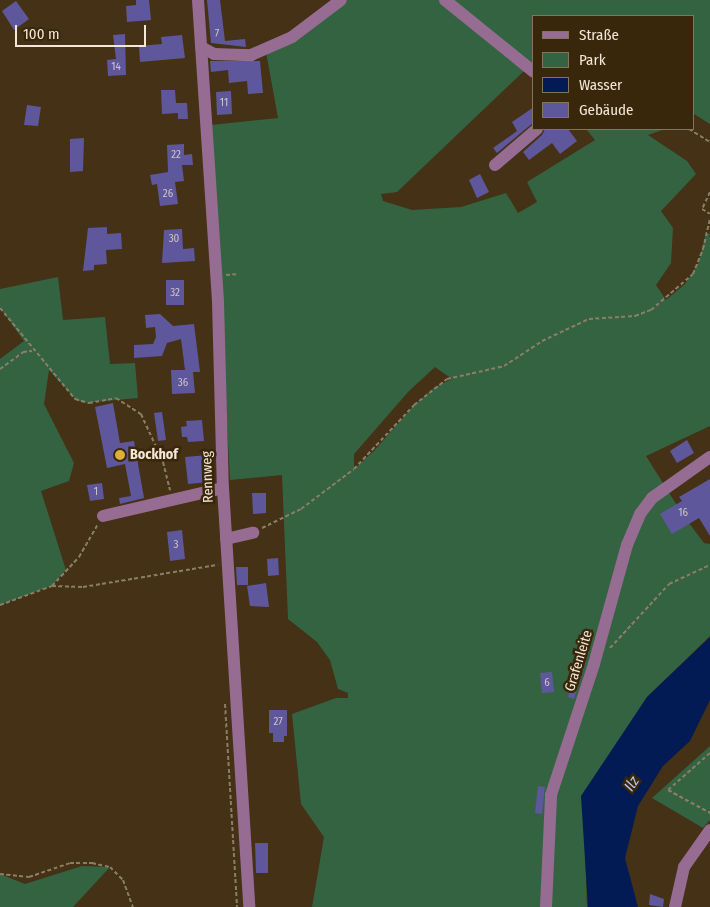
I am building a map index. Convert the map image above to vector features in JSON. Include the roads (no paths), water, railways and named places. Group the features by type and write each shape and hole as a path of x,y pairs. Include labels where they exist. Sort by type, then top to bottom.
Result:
{"street":[{"name":"Rennweg","path":"198,0 219,312 223,488 250,907"},
{"path":"201,47 214,54 251,55 292,38 341,0"},
{"path":"445,0 532,70"},
{"path":"495,165 536,130"},
{"name":"Grafenleite","path":"546,907 551,795 594,664 627,545 640,514 652,498 710,458"},
{"path":"103,516 172,497 223,488"},
{"path":"226,539 253,533"},
{"path":"675,907 684,867 710,830"}],"water":[{"name":"Ilz","path":"710,637 710,700 690,741 663,766 638,806 625,858 638,907 588,907 581,796 647,697"}],"place":[{"name":"Bockhof","path":"120,455"}]}
